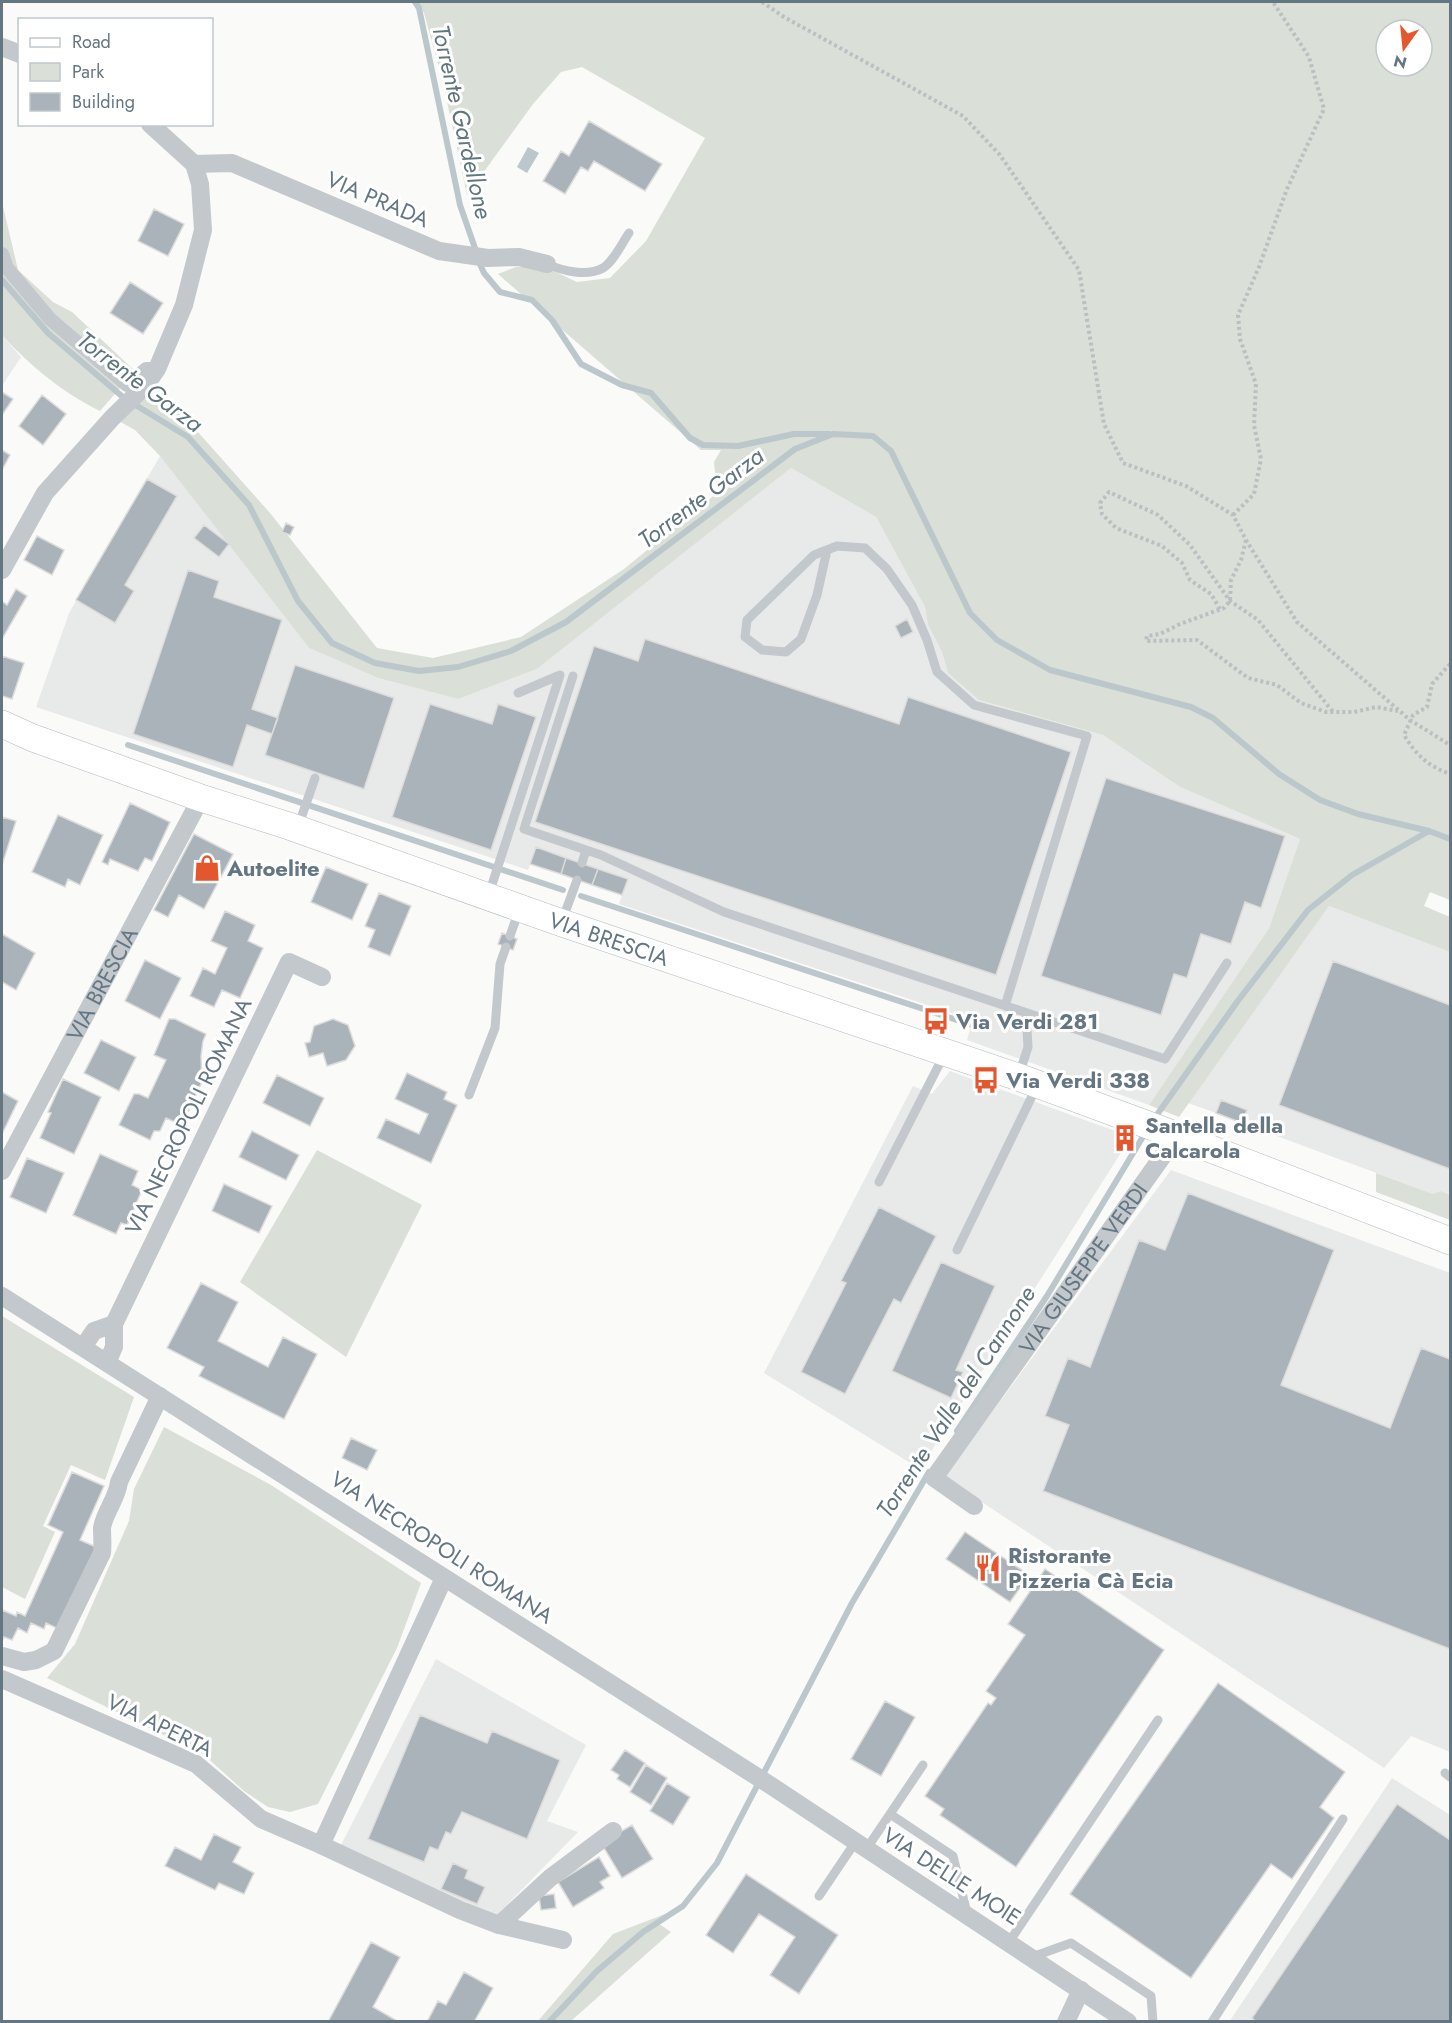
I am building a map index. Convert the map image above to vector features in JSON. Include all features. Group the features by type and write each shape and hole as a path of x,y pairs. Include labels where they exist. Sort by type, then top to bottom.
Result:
{"main road":[{"name":"VIA BRESCIA","path":"2,724 33,738 201,798 300,821 491,888 520,908 562,923 1035,1083"},
{"name":"VIA BRESCIA","path":"2,741 33,738"},
{"path":"1035,1083 1450,1240"}],"street":[{"path":"2,47 18,53"},
{"path":"2,570 45,493 112,418 146,385 157,369 184,305 203,230 200,184 194,164 152,126"},
{"name":"VIA PRADA","path":"194,164 232,164 439,250 488,258 519,257 547,264"},
{"path":"2,254 7,268 50,319 127,385 146,369 157,369"},
{"name":"VIA BRESCIA","path":"2,1171 201,798"},
{"name":"VIA NECROPOLI ROMANA","path":"107,1363 114,1347 114,1324 123,1292 289,962 322,977"},
{"name":"VIA GIUSEPPE VERDI","path":"974,1506 934,1478 1159,1129"},
{"name":"VIA NECROPOLI ROMANA","path":"2,1296 750,1772"},
{"path":"83,1347 94,1331 114,1324"},
{"path":"2,1656 24,1662 36,1660 54,1651 102,1553 104,1539 102,1527 118,1492 119,1482 160,1396"},
{"path":"321,1845 444,1578"},
{"name":"VIA APERTA","path":"2,1679 196,1764 261,1819 460,1910 499,1925 563,1940"},
{"name":"VIA DELLE MOIE","path":"750,1772 1128,2022"},
{"path":"499,1925 550,1878 613,1831"},
{"path":"1066,2022 1081,1990"}],"lane":[{"path":"547,264 584,273 603,268 629,233"},
{"path":"827,550 817,595 801,639 786,652 762,650 745,637 747,620 814,555 837,546 865,548 887,569 912,605 938,672 974,705 1087,736 1005,1006"},
{"path":"491,888 560,675 518,693"},
{"path":"573,676 524,829 601,855 724,912 1165,1059 1227,963"},
{"path":"300,821 315,778"},
{"path":"582,863 586,850"},
{"path":"562,923 577,880"},
{"path":"510,936 520,908"},
{"path":"469,1095 495,1028 501,964 506,947"},
{"path":"957,1250 1035,1083 1028,1047 1026,1013"},
{"path":"879,1182 945,1053"},
{"path":"1009,1942 1158,1720"},
{"path":"819,1896 890,1814 922,1765"},
{"path":"890,1814 953,1856 968,1915"},
{"path":"1212,2022 1343,1819"},
{"path":"1032,1958 1071,1943 1151,1996 1153,2022"}],"path":[{"path":"762,2 784,17 963,117 1000,155 1079,270 1104,424 1123,463 1186,486 1233,515 1297,622 1410,720 1450,745"},
{"path":"1233,515 1254,494 1261,459 1254,425 1256,384 1240,339 1238,315 1259,267 1287,189 1324,109 1309,57 1273,2"},
{"path":"1220,609 1211,594 1190,580 1182,563 1162,546 1116,528 1102,514 1100,503 1109,492 1158,515 1190,545 1230,601 1258,620 1334,713"},
{"path":"1246,540 1241,560 1231,579 1230,601 1224,608 1160,634 1147,636 1146,641 1197,639 1248,678 1277,684 1301,703 1334,713 1354,712 1376,707 1399,711"},
{"path":"1450,664 1432,684 1427,707 1413,715 1404,735 1416,754 1436,769 1450,774"}],"shaded area":[{"path":"528,147 539,153 527,173 517,167"},
{"path":"2,335 21,357 2,386"},
{"path":"160,456 309,648 378,678 458,699 537,669 791,468 876,517 925,607 928,625 942,652 948,673 979,700 1103,735 1180,787 1300,839 1269,928 1149,1105 967,1040 973,1020 619,904 622,895 530,864 528,870 36,707 69,613"},
{"path":"1329,906 1450,952 1450,1195 1441,1191 1433,1194 1242,1123 1247,1109 1221,1100 1216,1113 1188,1103"},
{"path":"950,1071 1118,1132 1124,1148 920,1469 764,1373 913,1086 932,1094"},
{"path":"1171,1170 1450,1273 1450,1752 1411,1736 1384,1768 944,1477"},
{"path":"436,1659 586,1745 547,1821 578,1832 496,1916 340,1847"},
{"path":"1392,1778 1450,1815 1450,2021 1229,2022"}],"green space":[{"path":"418,2 1450,2 1450,900 1430,892 1424,906 1450,917 1450,952 1329,906 1179,1117 1149,1105 1269,928 1300,839 1180,787 1103,735 979,700 948,673 942,652 928,625 925,607 876,517 791,468 537,669 458,699 378,678 309,648 160,456 135,430 117,420 155,389 197,431 270,513 377,648 433,658 521,637 624,569 717,493 714,462 721,450 701,450 498,274 516,267 545,267 577,282 610,278 646,241 705,138 582,67 561,72 533,104 467,195 442,78 424,13"},
{"path":"2,202 18,270 53,302 72,312 135,371 100,411 47,378 2,335"},
{"path":"317,1150 422,1205 346,1357 240,1282"},
{"path":"1376,1173 1433,1194 1441,1191 1450,1195 1450,1220 1376,1192"},
{"path":"2,1316 134,1397 105,1480 71,1465 43,1526 55,1532 25,1599 2,1587"},
{"path":"164,1427 271,1485 421,1583 397,1648 318,1804 290,1812 268,1807 244,1791 203,1754 47,1678 75,1644 129,1521 134,1489"},
{"path":"673,1911 659,1924 671,1932 571,2021 538,2021 613,1934"}],"building":[{"path":"589,121 662,164 645,191 594,161 588,171 581,167 565,194 543,181 561,151 569,156"},
{"path":"154,209 184,224 168,256 138,241"},
{"path":"130,282 163,303 143,334 110,313"},
{"path":"2,392 13,399 2,415"},
{"path":"42,395 66,414 43,445 19,426"},
{"path":"2,450 10,455 2,470"},
{"path":"147,479 177,496 125,585 134,591 115,623 76,600"},
{"path":"286,523 294,527 290,535 282,532"},
{"path":"204,525 229,544 219,557 194,538"},
{"path":"37,536 64,550 52,575 24,560"},
{"path":"188,570 219,581 214,597 282,620 252,709 278,718 272,734 247,725 233,767 133,734"},
{"path":"16,589 27,596 2,639 2,601 7,605"},
{"path":"907,619 913,632 901,638 895,626"},
{"path":"645,639 899,724 908,697 1071,752 996,975 535,822 594,646 638,661"},
{"path":"2,656 24,663 12,699 2,696"},
{"path":"295,665 394,698 364,789 265,755"},
{"path":"430,704 492,724 498,704 536,717 491,850 392,817"},
{"path":"1106,778 1285,836 1261,908 1245,902 1231,944 1201,934 1187,978 1174,974 1161,1015 1041,976"},
{"path":"130,803 170,822 152,861 145,858 138,871 110,859 108,865 102,862"},
{"path":"58,815 103,835 80,885 68,879 65,887 32,872"},
{"path":"2,817 16,821 2,865"},
{"path":"194,834 233,854 204,909 179,895 168,917 154,910"},
{"path":"536,847 566,858 561,874 530,864"},
{"path":"566,858 598,869 592,885 561,874"},
{"path":"326,867 368,884 352,920 311,902"},
{"path":"598,869 628,879 622,895 592,885"},
{"path":"379,893 411,906 390,956 368,947 375,930 365,926"},
{"path":"225,911 255,925 248,941 263,948 240,998 222,990 214,1007 190,996 203,968 215,974 227,948 211,941"},
{"path":"502,933 517,939 513,950 498,944"},
{"path":"2,934 35,953 16,990 2,982"},
{"path":"145,960 181,978 160,1019 125,1001"},
{"path":"1333,961 1450,1005 1450,1169 1279,1105"},
{"path":"169,1019 175,1019 206,1034 201,1056 202,1082 187,1114 181,1114 177,1123 166,1118 160,1131 154,1131 150,1140 119,1125 134,1094 148,1098 166,1060 154,1055"},
{"path":"333,1019 348,1025 355,1046 346,1060 327,1066 323,1053 309,1057 305,1043 310,1042 314,1026"},
{"path":"101,1040 136,1057 119,1091 84,1073"},
{"path":"407,1073 447,1092 444,1099 457,1105 431,1163 377,1138 386,1119 419,1134 428,1114 395,1099"},
{"path":"277,1075 324,1098 310,1126 263,1103"},
{"path":"63,1079 101,1097 74,1154 40,1138 51,1113 48,1112"},
{"path":"2,1092 18,1101 2,1134"},
{"path":"1221,1100 1247,1110 1242,1123 1216,1113"},
{"path":"252,1131 299,1155 286,1180 239,1157"},
{"name":"Santella della Calcarola","path":"1118,1132 1129,1135 1131,1140 1124,1148"},
{"path":"100,1154 138,1171 132,1185 142,1190 127,1225 121,1223 116,1234 73,1215"},
{"path":"27,1158 64,1173 46,1213 10,1197"},
{"path":"224,1184 272,1206 259,1233 212,1211"},
{"path":"1188,1193 1334,1250 1281,1385 1390,1428 1421,1348 1450,1359 1450,1649 1043,1491 1069,1425 1045,1416 1068,1358 1090,1367 1139,1240 1165,1250"},
{"path":"879,1207 936,1236 901,1303 894,1299 845,1394 801,1372 846,1283 841,1281"},
{"path":"941,1262 995,1286 956,1370 963,1372 951,1398 892,1371"},
{"path":"201,1283 238,1302 218,1341 268,1367 283,1337 317,1354 284,1419 199,1376 204,1367 167,1348"},
{"path":"351,1438 377,1450 367,1470 342,1458"},
{"path":"72,1472 104,1486 80,1540 96,1547 59,1629 46,1623 44,1629 31,1623 27,1633 18,1628 12,1640 4,1637 2,1641 2,1610 16,1616 17,1612 25,1616 63,1532 48,1525"},
{"path":"965,1532 1029,1575 1010,1602 946,1559"},
{"path":"1045,1569 1164,1650 1016,1867 940,1815 944,1809 925,1796 988,1703 991,1705 996,1698 986,1691 1025,1635 1008,1624"},
{"path":"1218,1683 1345,1772 1320,1807 1334,1818 1292,1879 1271,1864 1191,1978 1070,1894"},
{"path":"885,1701 915,1717 881,1776 851,1759"},
{"path":"420,1715 487,1743 492,1731 560,1760 527,1839 462,1812 451,1834 446,1832 438,1850 430,1847 424,1862 368,1839"},
{"path":"625,1750 645,1763 630,1787 617,1779 619,1775 611,1770"},
{"path":"646,1765 667,1778 651,1805 630,1792"},
{"path":"667,1783 690,1797 673,1825 650,1811"},
{"path":"1397,1804 1450,1840 1450,2022 1256,2022 1252,2018"},
{"path":"632,1825 653,1859 622,1878 601,1843"},
{"path":"214,1834 241,1847 233,1862 254,1873 244,1894 219,1883 215,1890 165,1866 175,1847 201,1860"},
{"path":"599,1857 610,1876 600,1882 604,1888 573,1907 558,1882"},
{"path":"453,1863 468,1870 465,1878 485,1887 477,1904 441,1889"},
{"path":"746,1874 838,1935 799,1994 770,1975 795,1937 759,1914 733,1953 706,1935"},
{"path":"554,1894 556,1908 541,1910 539,1896"},
{"path":"371,1942 400,1957 373,2007 399,2022 328,2022"},
{"path":"464,1972 493,1988 474,2022 427,2022 438,2001 446,2005"}],"waterway":[{"name":"Torrente Gardellone","path":"415,2 419,8 460,205 476,251"},
{"name":"Torrente Gardellone","path":"479,262 484,273 500,292 532,300 552,320 581,364 622,385 651,393 690,438 703,445 738,446 794,434 829,434"},
{"name":"Torrente Garza","path":"2,280 48,333 124,398 188,437 249,505 298,601 332,643 375,663 419,671 458,667 511,651 566,622 795,449 833,434 873,436 891,451 970,613 997,640 1050,670 1191,707 1213,718 1279,774 1320,800 1358,814 1429,831 1450,839"},
{"path":"128,745 563,890"},
{"name":"Torrente Valle del Cannone","path":"1154,1119 1237,1002 1308,910 1352,875 1429,831"},
{"path":"581,896 972,1025"},
{"name":"Torrente Valle del Cannone","path":"957,1431 1047,1296 1147,1130"},
{"name":"Torrente Valle del Cannone","path":"549,2022 597,1971 643,1932 683,1906 717,1863 852,1603 929,1472"}],"place":[{"name":"Autoelite","path":"207,868"},
{"name":"Via Verdi 281","path":"936,1021"},
{"name":"Via Verdi 338","path":"986,1080"},
{"name":"Santella della Calcarola","path":"1125,1138"},
{"name":"Ristorante Pizzeria Cà Ecia","path":"988,1568"}]}
